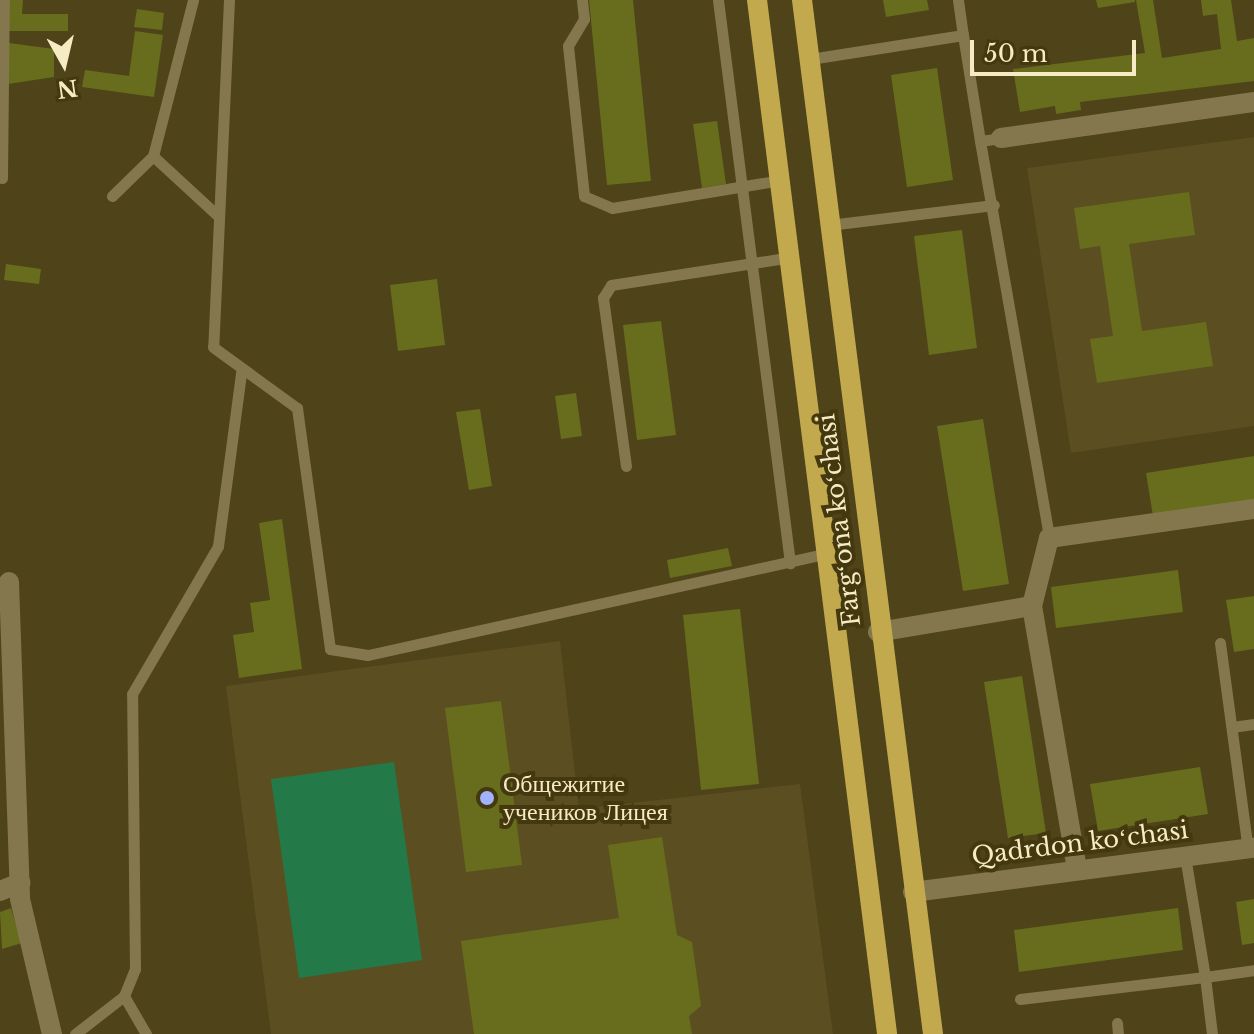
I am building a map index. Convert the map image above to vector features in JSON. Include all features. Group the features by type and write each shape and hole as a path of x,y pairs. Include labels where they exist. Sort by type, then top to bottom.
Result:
{"main road":[{"name":"Fargʻona koʻchasi","path":"757,0 792,257 887,1034"},
{"name":"Fargʻona koʻchasi","path":"802,0 878,632 933,1034"}],"street":[{"path":"1001,138 1254,102"},
{"path":"1077,870 1032,606 1049,538 1254,509"},
{"path":"9,582 20,883 52,1034"},
{"path":"878,632 1032,606"},
{"name":"Qadrdon koʻchasi","path":"913,892 1251,848"},
{"path":"0,891 20,883"}],"lane":[{"path":"2,178 4,0"},
{"path":"112,196 153,156 193,0"},
{"path":"229,0 213,347 241,373 297,408 330,649 368,655 828,553"},
{"path":"582,0 584,19 568,46 584,196 612,208 782,180"},
{"path":"718,0 743,187 749,264 790,563"},
{"path":"958,0 1049,538"},
{"path":"810,59 963,35"},
{"path":"980,141 1001,138"},
{"path":"153,156 219,218"},
{"path":"829,225 994,205"},
{"path":"626,466 603,298 611,285 792,257"},
{"path":"75,1034 124,996 135,969 132,694 218,546 241,373"},
{"path":"1220,643 1251,848"},
{"path":"1232,727 1254,724"},
{"path":"1185,856 1212,1034"},
{"path":"1020,999 1254,970"},
{"path":"124,996 146,1034"}],"shaded area":[{"path":"1254,137 1254,426 1071,453 1027,168"},
{"path":"560,641 579,809 800,784 833,1034 271,1034 226,686"}],"green space":[{"path":"394,762 422,960 299,978 271,779"}],"building":[{"path":"7,0 23,0 22,14 68,14 68,31 7,31"},
{"path":"589,0 633,0 651,181 607,185"},
{"path":"883,0 927,0 929,10 886,17"},
{"path":"1096,0 1135,0 1135,2 1098,8"},
{"path":"1136,0 1153,0 1162,58 1221,49 1217,14 1203,16 1201,0 1231,0 1237,41 1254,38 1254,81 1080,102 1081,110 1056,114 1055,106 1020,112 1013,69 1145,53"},
{"path":"137,9 164,13 162,30 134,27"},
{"path":"135,31 163,35 154,97 82,87 85,70 129,76"},
{"path":"9,43 54,49 54,77 8,84"},
{"path":"937,68 953,180 907,187 891,75"},
{"path":"717,121 726,184 702,188 693,124"},
{"path":"1189,192 1195,235 1129,244 1142,331 1206,322 1213,366 1097,383 1090,339 1113,336 1100,246 1080,249 1074,208"},
{"path":"962,230 977,348 929,355 914,236"},
{"path":"6,264 41,269 39,284 4,280"},
{"path":"437,279 445,345 398,351 390,285"},
{"path":"661,321 676,435 637,440 623,325"},
{"path":"576,393 582,436 561,439 555,396"},
{"path":"480,409 492,486 469,490 456,412"},
{"path":"983,419 1009,584 963,591 937,426"},
{"path":"1254,456 1254,500 1153,516 1146,473"},
{"path":"282,519 302,669 239,678 233,635 254,632 250,603 270,600 259,523"},
{"path":"728,548 732,566 670,578 667,560"},
{"path":"1178,570 1183,612 1056,628 1051,587"},
{"path":"1254,596 1254,649 1234,652 1226,600"},
{"path":"740,609 759,784 701,790 683,615"},
{"path":"1022,676 1046,833 1008,838 984,682"},
{"path":"501,701 522,865 466,872 445,708"},
{"path":"1200,767 1208,814 1098,831 1090,784"},
{"path":"662,837 677,935 692,942 701,1006 689,1016 692,1034 474,1034 461,941 619,918 608,845"},
{"path":"1254,899 1254,943 1242,945 1236,902"},
{"path":"11,908 22,943 2,949 0,912"},
{"path":"1178,908 1183,950 1019,972 1014,930"}],"place":[{"name":"Общежитие учеников Лицея","path":"487,798"}]}
